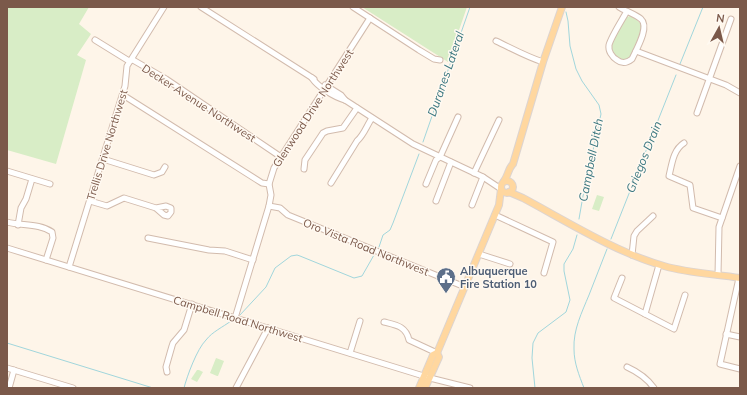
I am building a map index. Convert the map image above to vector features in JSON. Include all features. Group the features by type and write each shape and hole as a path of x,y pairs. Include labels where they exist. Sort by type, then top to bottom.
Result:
{"main road":[{"path":"499,205 512,190 511,177 514,168 513,164 543,62 562,7"},
{"path":"419,388 439,357 437,353 499,205 501,185 507,177 510,167 513,164"},
{"path":"504,181 510,182 523,198"},
{"path":"501,189 505,192 509,192 523,198 632,255 659,265 682,270 740,278"},
{"path":"425,388 427,377"}],"street":[{"name":"Trellis Drive Northwest","path":"70,267 123,95 125,73 129,61 164,7"},
{"path":"201,7 312,78 315,82 339,98 413,144 484,177 501,189"},
{"path":"353,7 434,59 440,60"},
{"path":"619,7 627,11 641,19 644,24 644,29 632,59 628,62 620,62 609,52 609,45 627,11"},
{"name":"Glenwood Drive Northwest","path":"235,318 269,206 271,195 269,184 274,168 370,18"},
{"path":"697,113 731,19"},
{"name":"Decker Avenue Northwest","path":"95,40 129,61 133,60 166,79 281,157"},
{"path":"496,41 523,53 532,59 543,62"},
{"path":"636,51 726,85 740,93"},
{"path":"123,95 262,183 269,184"},
{"path":"304,169 305,160 323,133 343,128 357,108"},
{"path":"426,184 436,160 440,157 458,117"},
{"path":"330,183 357,141 362,136 372,118"},
{"path":"474,172 499,120"},
{"path":"684,143 678,147 669,176 690,185 693,208 722,218"},
{"path":"103,159 154,174 162,172 165,167"},
{"path":"436,201 451,162"},
{"path":"718,275 719,227 740,166"},
{"path":"7,171 50,184"},
{"path":"484,177 504,181"},
{"path":"472,204 484,177"},
{"path":"18,225 21,208 26,199 32,179"},
{"path":"90,201 107,206 124,198 156,208"},
{"name":"Oro Vista Road Northwest","path":"269,206 276,207 288,215 465,287"},
{"path":"495,215 552,242 544,273"},
{"path":"632,255 634,236 637,231 653,216"},
{"path":"7,222 18,225 31,225 52,232 53,238 46,260"},
{"path":"148,238 209,250 225,251 253,260"},
{"name":"Campbell Road Northwest","path":"7,248 455,386 470,388"},
{"path":"479,254 510,264"},
{"path":"645,314 659,265"},
{"path":"622,278 614,298 674,329 685,295"},
{"path":"740,278 720,364 740,369"},
{"path":"167,372 166,367 173,343 184,330 192,304"},
{"path":"350,353 360,321"},
{"path":"384,322 400,326 407,332 409,340 437,353"},
{"path":"236,388 268,328"},
{"path":"726,334 740,337"},
{"path":"627,367 642,375 654,388"},
{"path":"7,368 69,387"},
{"path":"9,388 14,370"}],"green space":[{"path":"7,7 89,7 79,24 91,34 77,55 86,60 56,164 7,150"},
{"path":"362,7 467,7 448,62"},
{"path":"630,16 639,22 642,28 631,56 622,60 614,56 612,45 617,32 627,17"},
{"path":"597,195 604,197 599,211 592,209"},
{"path":"216,358 224,361 218,376 210,373"},
{"path":"197,370 203,372 197,382 191,379"}],"waterway":[{"name":"Duranes Lateral","path":"423,142 470,7"},
{"name":"Griegos Drain","path":"680,64 703,7"},
{"name":"Campbell Ditch","path":"566,12 570,46 576,69 582,81 599,105 601,114 579,219"},
{"name":"Griegos Drain","path":"611,239 676,75"},
{"name":"Duranes Lateral","path":"379,247 383,235 390,230 419,154"},
{"name":"Campbell Ditch","path":"535,388 532,358 533,343 538,333 566,312 570,300 564,264 573,249 577,235"},
{"name":"Griegos Drain","path":"584,388 575,359 574,342 576,328 607,249"},
{"path":"240,315 266,287 275,268 291,256 300,256 354,278 362,276 374,255"},
{"path":"184,388 193,363 203,344 211,334 231,321"},
{"path":"7,343 153,388"}],"place":[{"name":"Albuquerque Fire Station 10","path":"446,294"}]}
